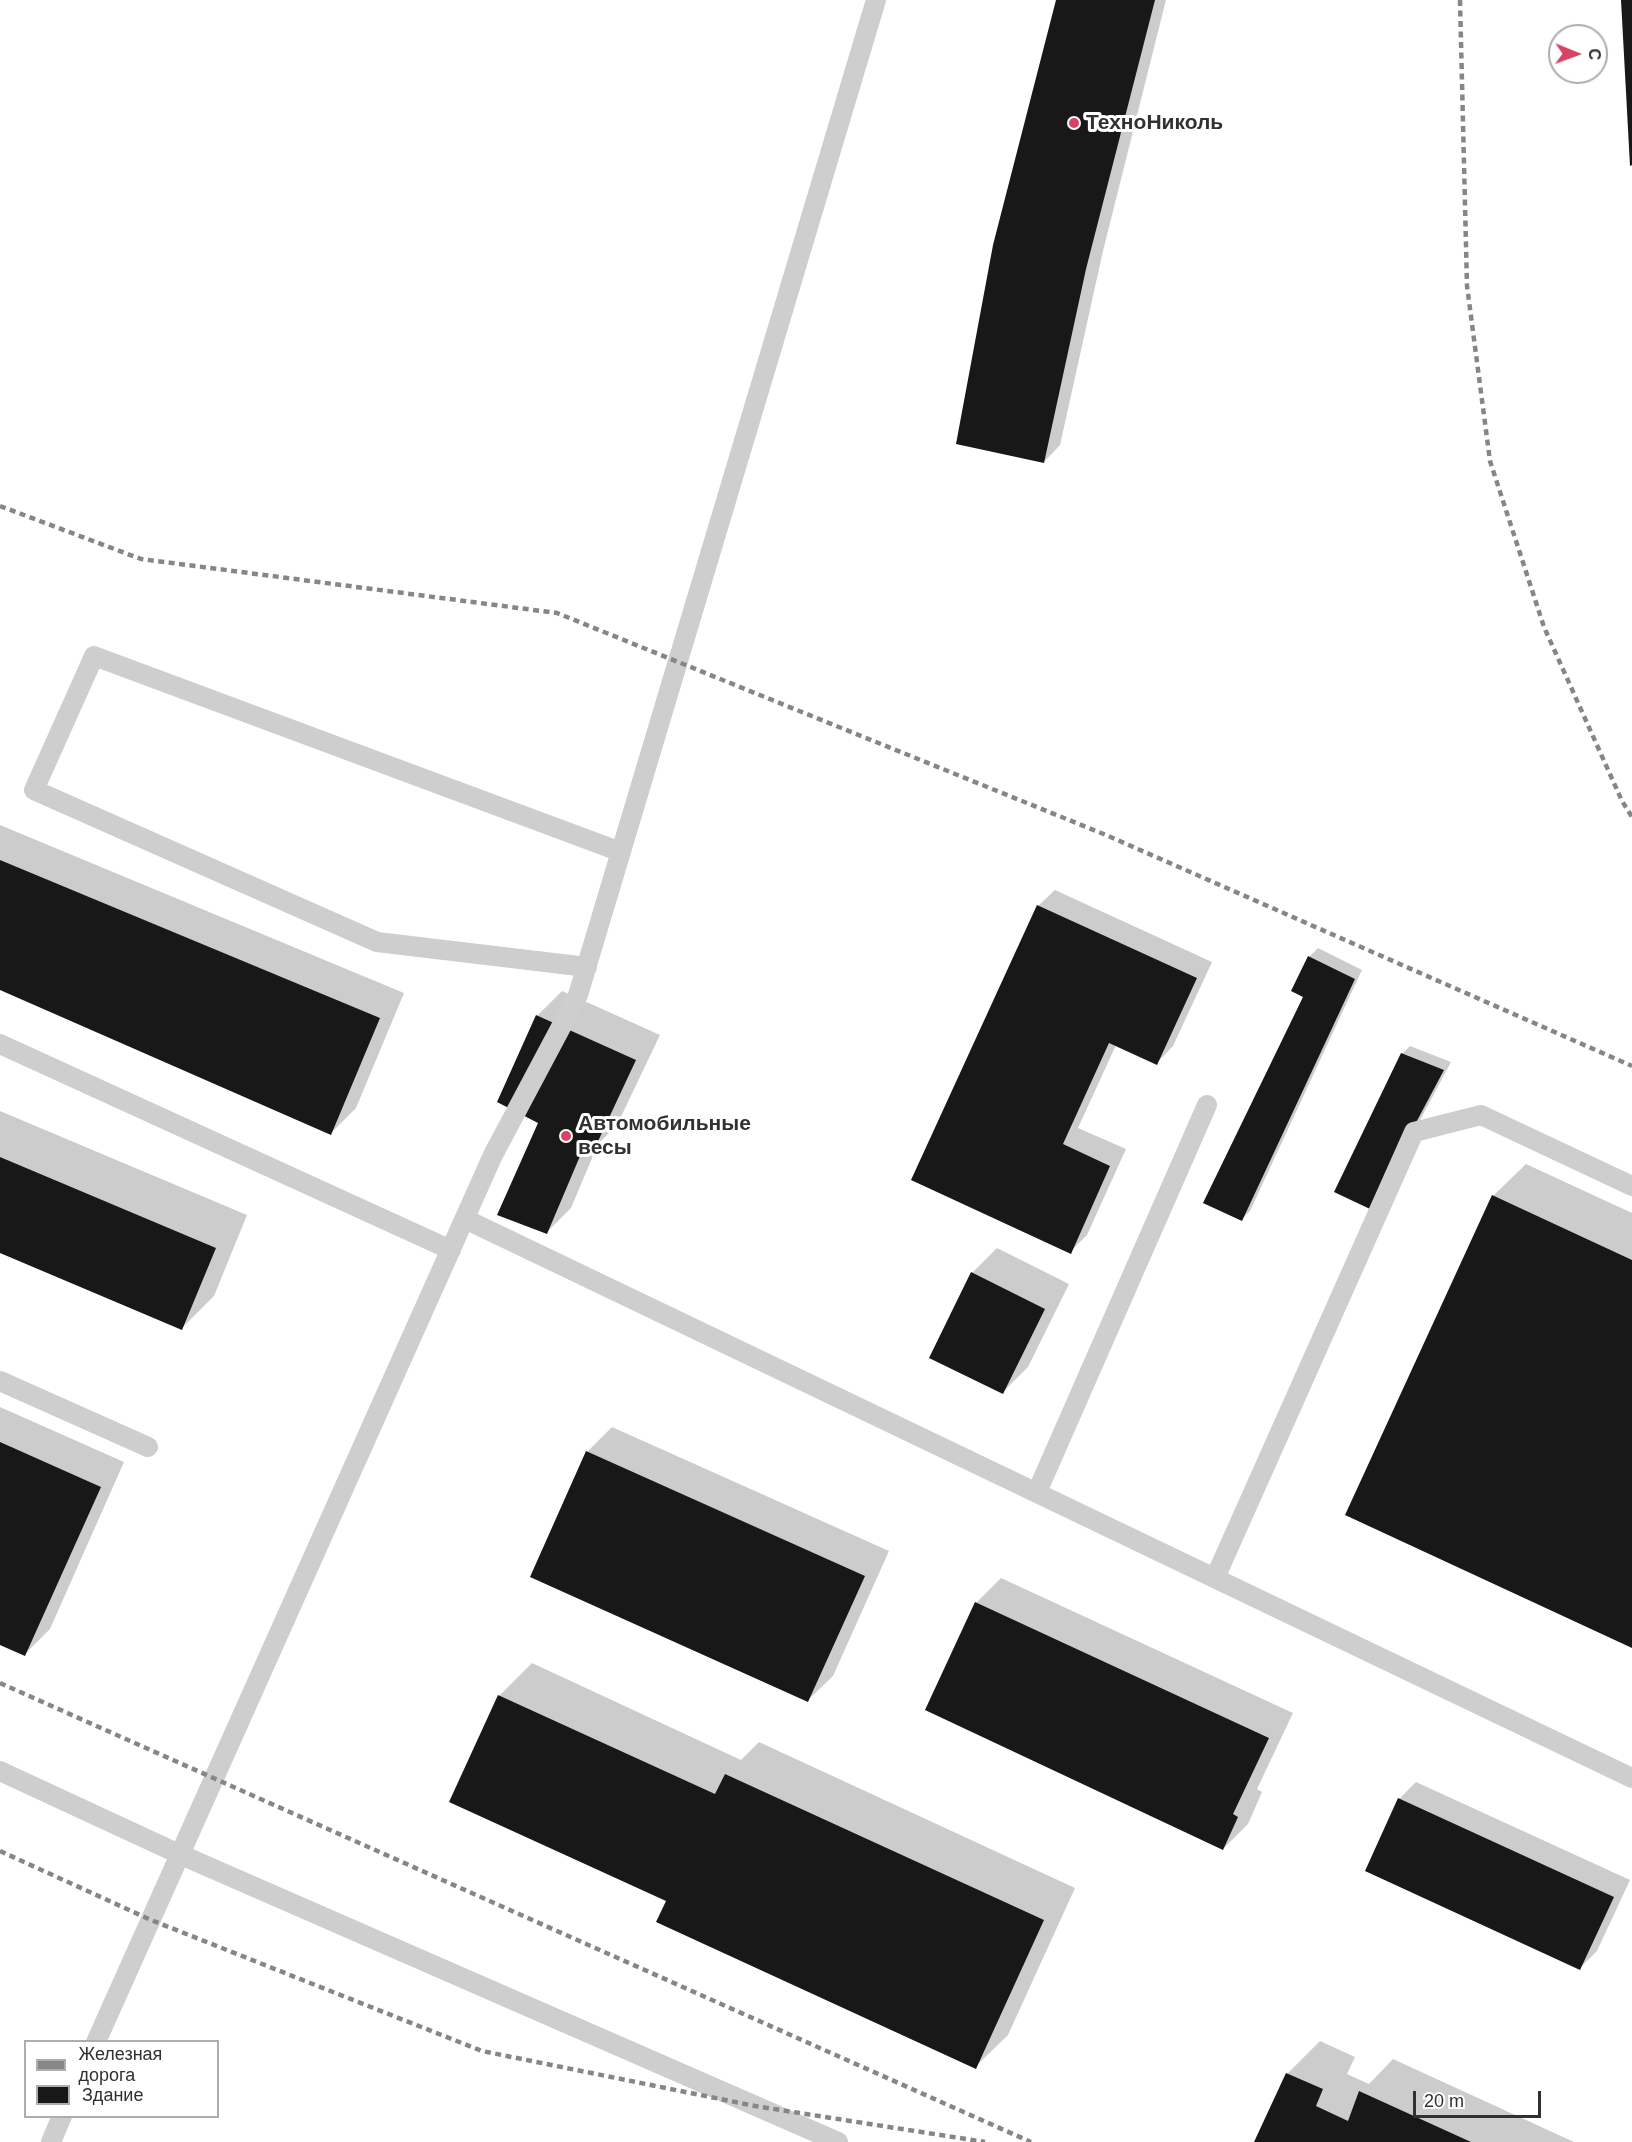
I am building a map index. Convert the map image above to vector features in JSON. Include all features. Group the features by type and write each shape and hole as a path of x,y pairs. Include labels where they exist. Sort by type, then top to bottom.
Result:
{"lane":[{"path":"97,2040 178,1854 493,1155 578,995 876,0"},
{"path":"587,967 377,942 34,790 94,656 621,852"},
{"path":"0,1044 451,1250"},
{"path":"1037,1492 1207,1105"},
{"path":"1215,1578 1414,1132 1481,1115 1632,1186"},
{"path":"465,1219 1632,1778"},
{"path":"0,1381 148,1447"},
{"path":"0,1771 178,1854 838,2142"},
{"path":"51,2142 61,2118"}],"building":[{"name":"ТехноНиколь","path":"1056,0 1155,0 1086,269 1044,463 956,444 993,245"},
{"path":"1621,0 1632,0 1632,165 1630,166"},
{"path":"0,860 380,1018 331,1135 0,990"},
{"path":"1037,905 1197,978 1157,1065 1109,1043 1063,1144 1110,1166 1071,1254 911,1180"},
{"path":"1308,956 1355,979 1242,1221 1203,1203 1303,997 1291,991"},
{"name":"Автомобильные весы","path":"536,1015 636,1060 593,1152 583,1149 547,1234 497,1215 538,1123 497,1102"},
{"path":"1401,1053 1444,1070 1370,1209 1334,1192"},
{"path":"0,1157 216,1248 182,1330 0,1253"},
{"path":"1492,1195 1632,1260 1632,1648 1345,1515"},
{"path":"971,1272 1045,1309 1003,1394 929,1358"},
{"path":"0,1442 101,1487 25,1656 0,1645"},
{"path":"586,1451 865,1576 808,1702 530,1577"},
{"path":"975,1602 1269,1738 1233,1814 1238,1817 1223,1850 925,1710"},
{"path":"498,1695 715,1794 725,1774 1044,1920 976,2069 656,1922 666,1901 449,1802"},
{"path":"1398,1798 1614,1897 1580,1970 1365,1871"},
{"path":"1286,2073 1323,2089 1316,2106 1348,2121 1359,2091 1471,2142 1254,2142"}],"railway":[{"path":"1460,0 1467,286 1490,461 1544,627 1622,801 1632,817"},
{"path":"0,506 141,559 557,613 1106,835 1632,1066"},
{"path":"0,1683 1031,2142"},
{"path":"0,1851 151,1920 482,2051 755,2106 985,2142"}],"place":[{"name":"ТехноНиколь","path":"1074,123"},
{"name":"Автомобильные весы","path":"566,1136"}]}
